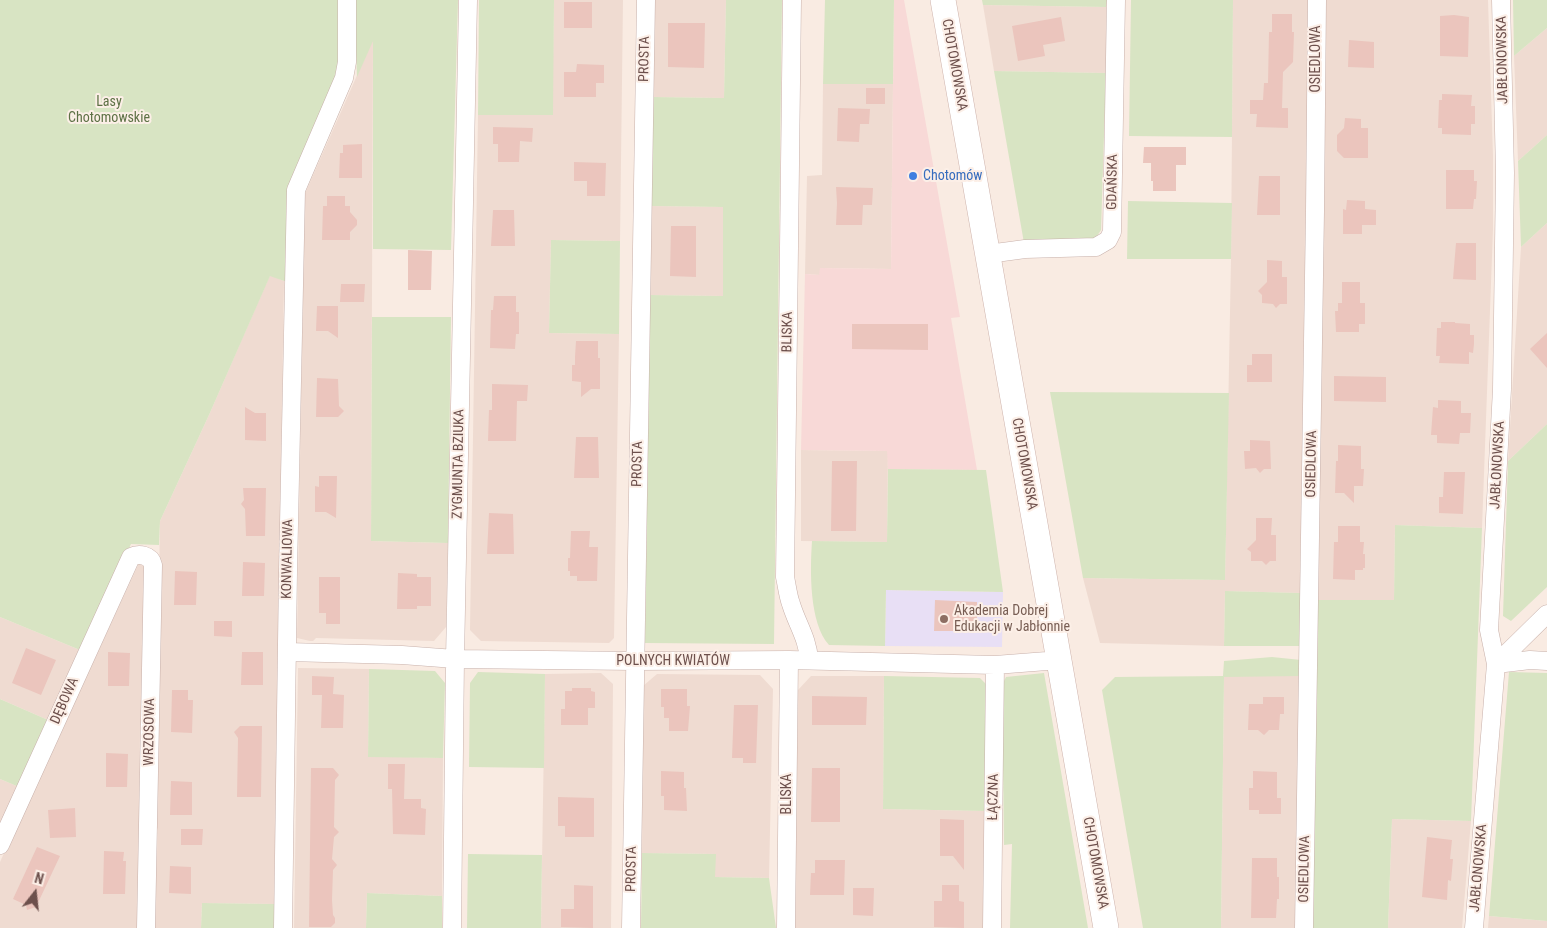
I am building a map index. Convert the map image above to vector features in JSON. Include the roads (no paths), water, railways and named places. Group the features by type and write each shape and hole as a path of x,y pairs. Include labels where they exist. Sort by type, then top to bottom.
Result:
{"street":[{"name":"KONWALIOWA","path":"283,928 296,190 344,78 347,62 347,0"},
{"name":"ZYGMUNTA BZIUKA","path":"452,928 455,659 468,0"},
{"name":"PROSTA","path":"631,928 646,0"},
{"name":"BLISKA","path":"792,0 786,578 791,604 808,648 809,660"},
{"name":"CHOTOMOWSKA","path":"943,0 1106,928"},
{"name":"GDAŃSKA","path":"988,254 1026,249 1096,247 1108,240 1112,232 1116,0"},
{"name":"OSIEDLOWA","path":"1304,928 1315,241 1316,0"},
{"name":"JABŁONOWSKA","path":"1474,928 1496,664 1489,630 1502,389 1505,173 1501,0"},
{"name":"WRZOSOWA","path":"130,557 137,555 148,557 153,565 146,928"},
{"name":"DĘBOWA","path":"0,845 130,557"},
{"path":"1496,664 1547,614"},
{"name":"POLNYCH KWIATÓW","path":"287,652 402,655 455,659 809,660 996,665 1047,661 1059,658"},
{"name":"BLISKA","path":"786,928 789,660"},
{"path":"1496,664 1530,660 1547,662"},
{"name":"ŁĄCZNA","path":"992,928 996,665"}],"place":[{"name":"Chotomów","path":"913,176"},
{"name":"Akademia Dobrej Edukacji w Jabłonnie","path":"944,619"}],"park label":[{"name":"Lasy Chotomowskie","path":"109,110"}]}
